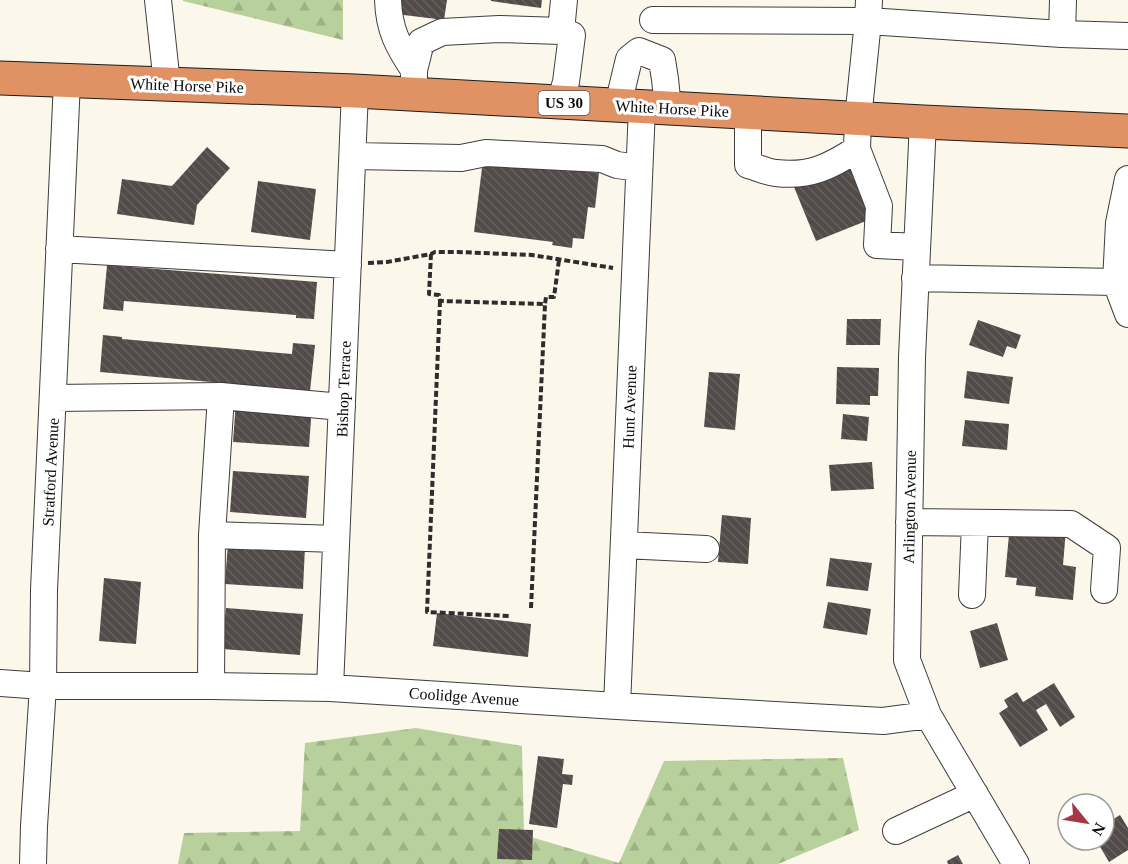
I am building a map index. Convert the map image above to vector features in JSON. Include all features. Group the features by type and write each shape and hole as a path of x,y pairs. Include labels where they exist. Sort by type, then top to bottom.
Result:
{"highway":[{"name":"White Horse Pike","path":"0,78 355,91 414,82 560,102 748,113 857,134 922,122 1128,131"}],"street":[{"path":"158,0 167,84"},
{"path":"388,0 393,32 414,82"},
{"path":"561,31 564,0"},
{"path":"1062,34 1063,0"},
{"path":"647,53 648,10 869,11 1062,34 1128,36"},
{"path":"869,11 857,134 879,206 877,245 917,247"},
{"path":"414,82 421,42 442,32 499,29 561,31 572,36 566,82 560,102"},
{"path":"639,51 662,60 666,79 642,107 629,59 639,51"},
{"name":"Stratford Avenue","path":"33,864 43,686 44,590 67,81"},
{"name":"Bishop Terrace","path":"330,688 355,91"},
{"name":"Hunt Avenue","path":"617,706 642,107"},
{"path":"748,113 748,165 775,173 809,173 837,162 857,134"},
{"name":"Arlington Avenue","path":"922,122 912,357 907,660 928,715 1016,864"},
{"path":"353,156 461,158 486,153 602,159 617,165 639,168"},
{"path":"1127,192 1119,223 1116,282 1128,314"},
{"path":"59,249 348,265"},
{"path":"915,278 1116,282"},
{"path":"211,686 212,535 221,396"},
{"path":"54,398 221,396 342,407"},
{"path":"909,522 1071,524 1107,548 1104,590"},
{"path":"972,595 975,523"},
{"path":"212,535 336,539"},
{"path":"624,544 706,549"},
{"name":"Coolidge Avenue","path":"0,683 43,686 330,688 883,721 928,715"},
{"path":"896,831 975,794"}],"path":[{"path":"348,265 387,262 435,252 532,255 635,271"},
{"path":"431,254 429,294 439,295 440,301 427,612 510,616"},
{"path":"531,608 545,304 546,297 554,297 559,260"},
{"path":"440,301 545,304"}],"green space":[{"path":"343,0 343,40 183,1"},
{"path":"416,728 522,746 524,835 619,863 664,761 843,758 859,830 778,864 178,864 184,833 300,831 305,743"}],"building":[{"path":"398,0 447,0 444,20 396,14"},
{"path":"491,0 542,0 541,8"},
{"path":"207,147 230,168 197,205 194,225 117,214 122,179 172,186"},
{"path":"483,160 599,173 595,208 588,207 584,239 573,238 572,248 552,245 553,242 474,232"},
{"path":"849,165 871,219 816,241 794,187"},
{"path":"258,181 316,189 310,240 251,232"},
{"path":"107,265 317,282 314,319 296,318 296,315 124,301 123,311 103,309"},
{"path":"847,319 881,319 880,345 846,345"},
{"path":"978,320 1021,335 1016,349 1007,346 1003,357 969,345"},
{"path":"103,335 122,337 122,339 292,354 293,343 315,345 310,391 100,372"},
{"path":"837,367 879,368 878,396 870,396 870,405 836,404"},
{"path":"967,371 1013,377 1009,404 964,398"},
{"path":"709,372 740,374 735,430 704,427"},
{"path":"236,401 312,406 309,447 233,442"},
{"path":"843,414 869,417 867,441 841,439"},
{"path":"965,420 1009,424 1007,450 962,446"},
{"path":"872,462 874,489 831,491 829,465"},
{"path":"233,471 309,476 306,518 230,512"},
{"path":"722,515 751,518 748,564 718,562"},
{"path":"1010,524 1066,529 1063,565 1076,567 1073,600 1035,596 1036,587 1016,585 1017,578 1005,577"},
{"path":"228,542 305,547 303,589 225,584"},
{"path":"830,558 872,563 868,591 826,586"},
{"path":"104,578 141,582 136,644 99,641"},
{"path":"828,602 871,609 867,635 823,628"},
{"path":"226,608 303,614 300,655 222,649"},
{"path":"437,613 531,624 528,657 433,646"},
{"path":"997,623 1008,660 980,668 970,631"},
{"path":"1054,683 1075,717 1060,727 1046,704 1036,710 1048,730 1020,747 999,713 1008,707 1004,700 1017,692 1023,702"},
{"path":"538,756 564,759 562,774 573,775 572,785 563,784 557,828 529,824"},
{"path":"1120,815 1128,828 1128,850 1109,862 1103,852 1116,852 1116,817"},
{"path":"499,829 533,830 532,860 497,859"},
{"path":"958,855 963,864 948,864 947,861"}]}
